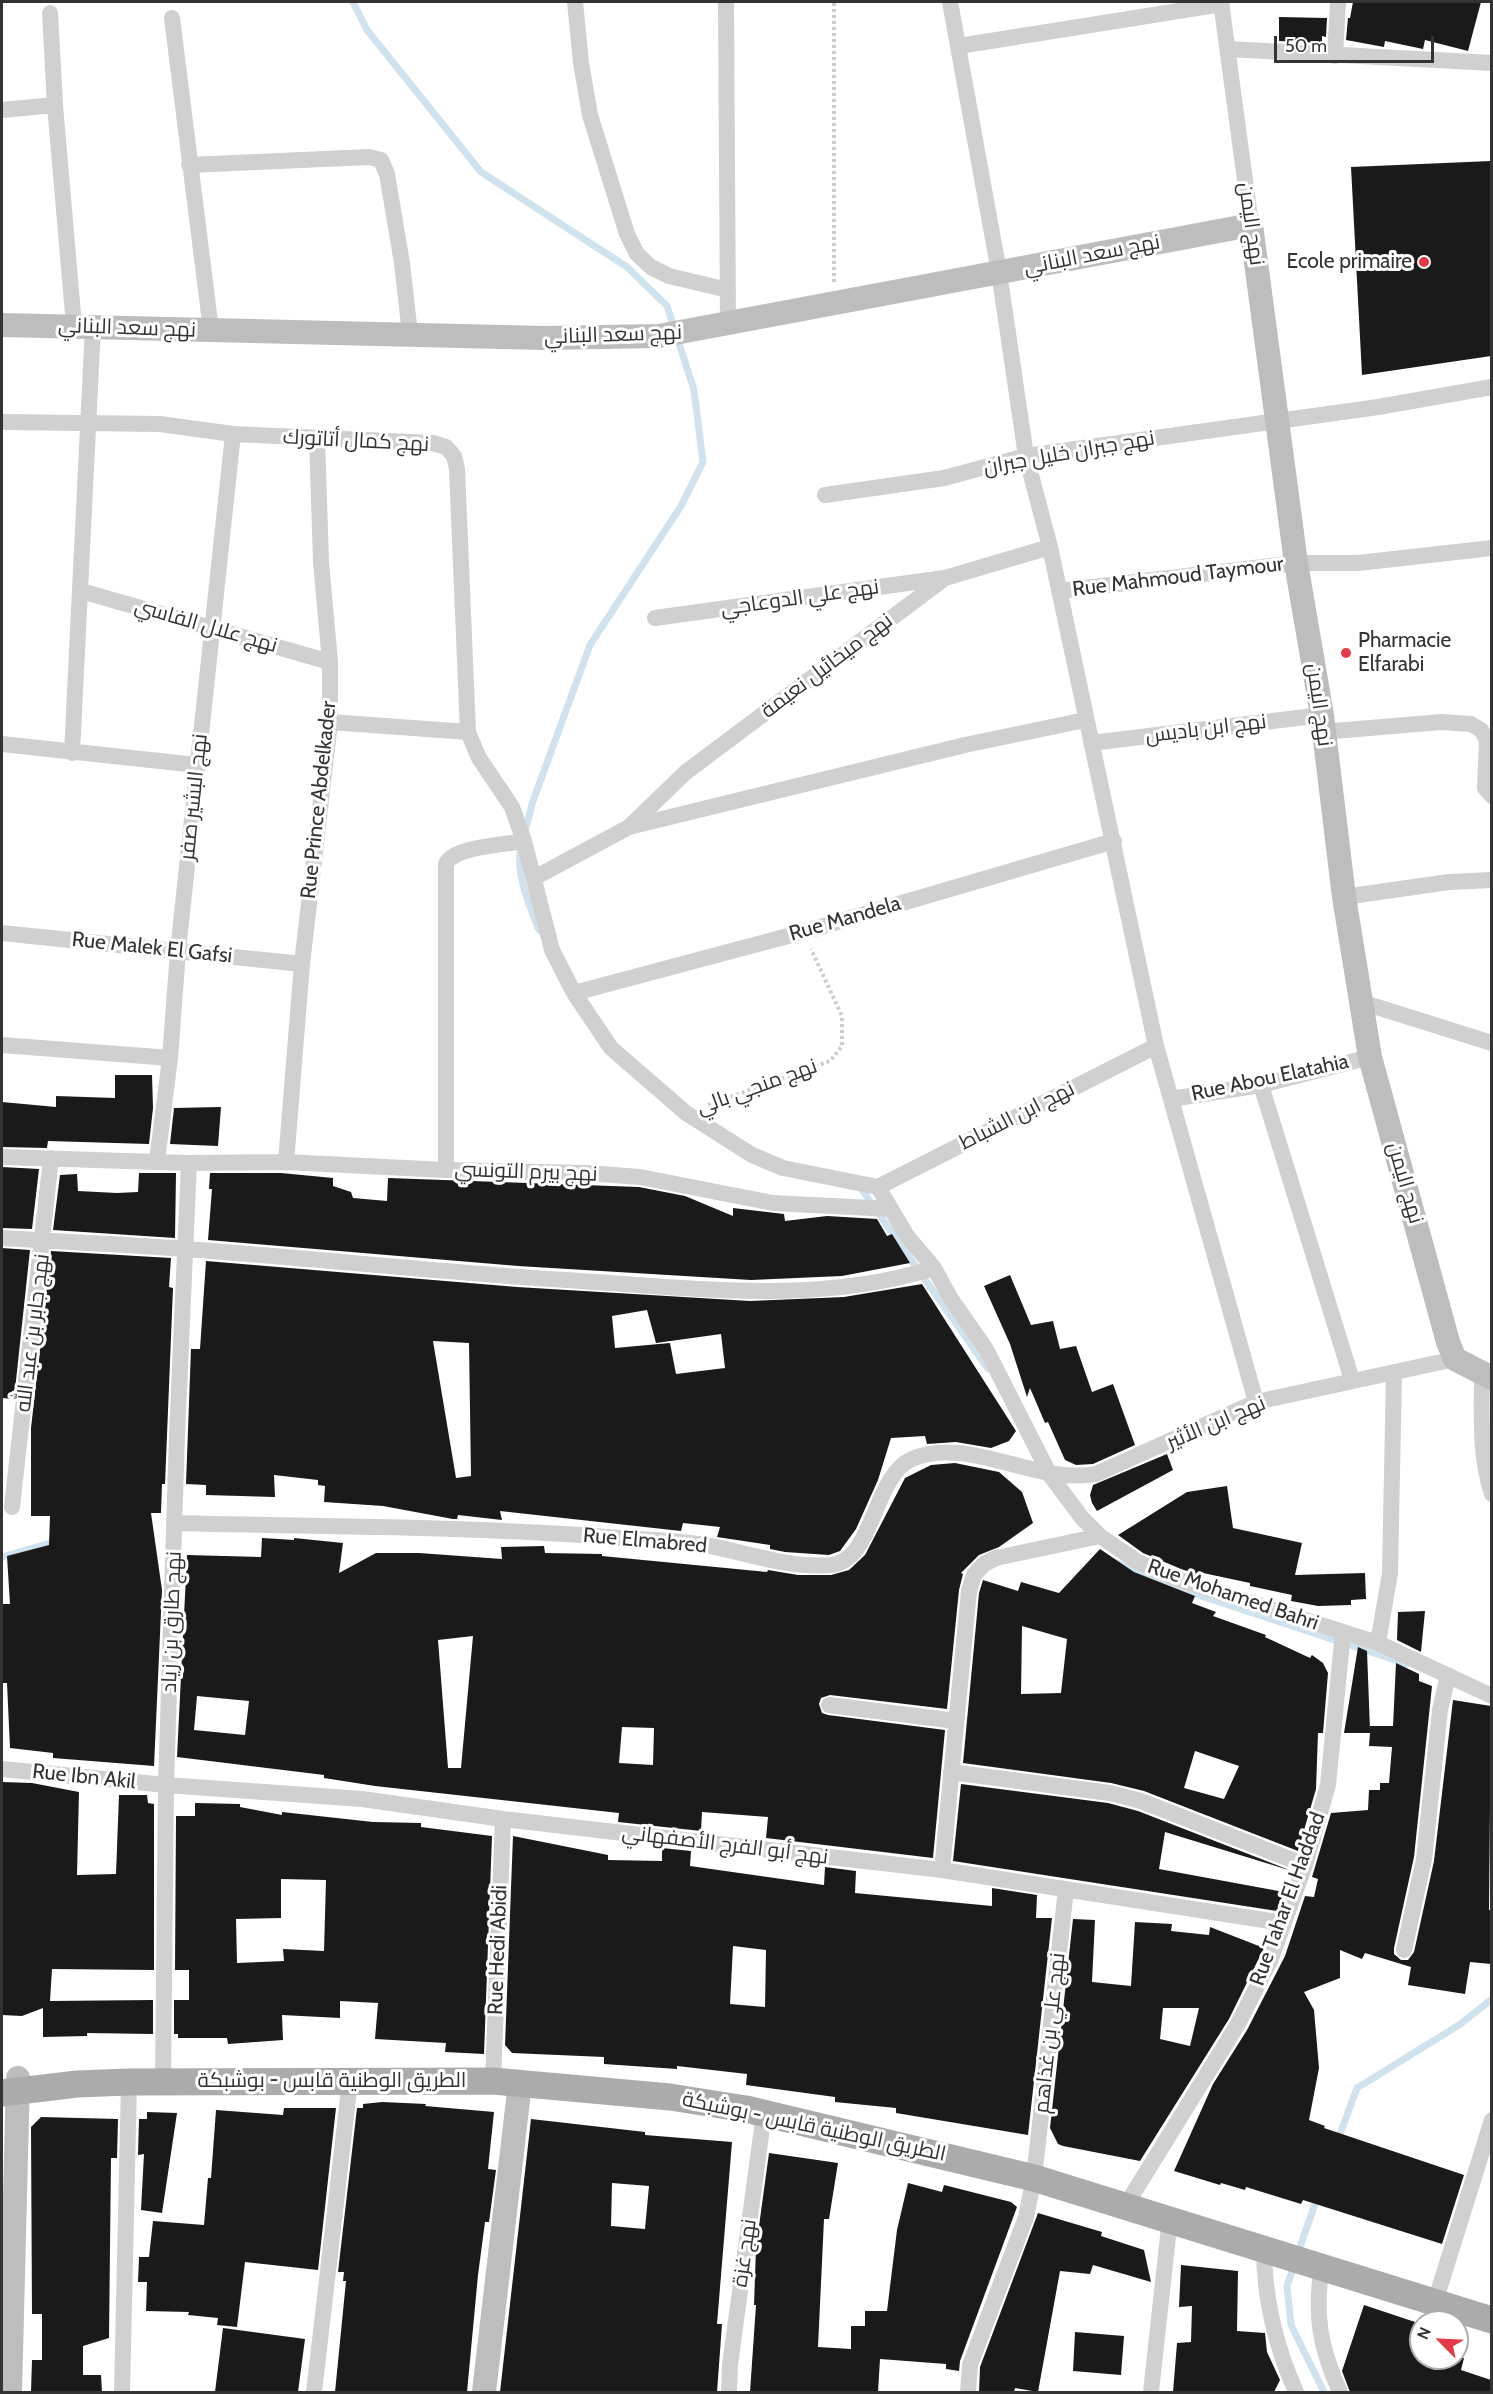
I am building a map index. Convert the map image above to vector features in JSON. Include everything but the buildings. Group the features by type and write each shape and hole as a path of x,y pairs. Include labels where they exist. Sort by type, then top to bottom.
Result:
{"main road":[{"name":"الطريق الوطنية قابس - بوشبكة","path":"9,2085 129,2082 493,2081 670,2097 764,2113 1034,2178 1170,2218 1491,2320"}],"street":[{"path":"575,2 581,63 590,115 627,234 637,254 651,267 669,276 728,290"},
{"path":"726,2 728,324"},
{"path":"950,2 999,272 1026,456 1050,547 1156,1046 1256,1402"},
{"path":"1335,56 1338,2"},
{"path":"959,46 1221,3"},
{"name":"نهج اليمن","path":"1221,3 1279,419 1296,562 1322,724 1344,897 1370,1057 1448,1342 1455,1359"},
{"path":"50,13 55,105 83,326 87,424 72,753"},
{"path":"172,18 211,330"},
{"path":"1228,49 1491,63"},
{"path":"2,110 55,105"},
{"path":"189,165 369,157 381,160 387,174 402,263 410,334"},
{"name":"نهج سعد البناني","path":"2,325 544,338 659,336 702,330 1251,225"},
{"name":"نهج جبران خليل جبران","path":"825,495 944,478 1026,456 1378,407 1491,387"},
{"name":"نهج كمال أتاتورك","path":"2,422 160,424 233,434 433,443 446,447 454,456 457,469 468,732"},
{"name":"نهج البشير صفر","path":"157,1161 170,1058 178,951 233,434"},
{"name":"Rue Prince Abdelkader","path":"286,1162 302,964 330,722 330,662 321,562 317,438"},
{"name":"نهج ميخائيل نعيمة","path":"629,827 686,772 945,578 1050,547"},
{"name":"Rue Mahmoud Taymour","path":"1059,591 1296,562 1358,563 1491,548"},
{"name":"نهج علي الدوعاجي","path":"655,618 945,578"},
{"name":"نهج علال الفاسي","path":"81,591 330,662"},
{"path":"534,878 629,827 965,746 1085,720"},
{"path":"330,722 468,732 479,758 512,807 524,842 552,950 574,993 610,1048 686,1113 740,1149 766,1162 878,1186"},
{"name":"نهج ابن باديس","path":"1091,743 1322,724 1441,722 1471,724 1481,730 1487,740 1485,788 1491,796"},
{"path":"2,744 197,765"},
{"name":"Rue Mandela","path":"574,993 803,932 1114,840"},
{"path":"446,1170 446,864 448,858 460,852 524,842"},
{"path":"1344,897 1449,882 1491,880"},
{"name":"Rue Malek El Gafsi","path":"2,933 302,964"},
{"path":"1361,1002 1491,1043"},
{"path":"2,1045 170,1058"},
{"name":"نهج ابن الشباط","path":"878,1186 1156,1046"},
{"name":"Rue Abou Elatahia","path":"1171,1099 1261,1085 1370,1057"},
{"path":"1261,1085 1352,1380"},
{"name":"نهج بيرم التونسي","path":"2,1157 189,1163 286,1162 446,1170 523,1170 640,1177 773,1203 891,1209"},
{"name":"نهج جابر بن عبد الله","path":"12,1508 44,1240 51,1158"},
{"name":"نهج طارق بن زياد","path":"163,2082 166,1785 189,1163"},
{"name":"Rue Mohamed Bahri","path":"878,1186 907,1236 934,1268 951,1299 986,1349 1050,1475 1082,1518 1100,1536 1138,1562 1177,1579 1378,1642 1491,1696"},
{"path":"2,1238 186,1249 481,1274 771,1292 828,1290 901,1279 934,1268"},
{"path":"1455,1359 1487,1376 1481,1427 1491,1494"},
{"name":"نهج ابن الأثير","path":"1050,1475 1082,1477 1115,1468 1256,1402 1455,1359"},
{"path":"1378,1642 1390,1573 1394,1372"},
{"name":"Rue Elmabred","path":"175,1523 542,1531 703,1544 805,1566 834,1565 846,1562 855,1550 889,1482 897,1470 910,1460 946,1454 982,1456 1050,1475"},
{"path":"942,1870 965,1619 974,1575 984,1564 996,1558 1100,1536"},
{"name":"Rue Tahar El Haddad","path":"1126,2205 1238,2024 1270,1961 1305,1864 1329,1785 1342,1632"},
{"path":"1404,1950 1424,1859 1440,1710 1448,1675"},
{"path":"829,1705 956,1720"},
{"name":"Rue Ibn Akil","path":"2,1769 166,1785"},
{"path":"951,1772 1110,1793 1131,1798 1305,1864"},
{"name":"نهج أبو الفرج الأصفهاني","path":"166,1785 362,1799 503,1819 942,1870 1282,1923"},
{"name":"Rue Hedi Abidi","path":"493,2081 503,1819"},
{"name":"نهج علي بن غذاهم","path":"968,2392 970,2365 1026,2217 1034,2178 1066,1889"},
{"path":"314,2392 350,2081"},
{"path":"122,2392 129,2082"},
{"path":"484,2392 520,2083"},
{"path":"9,2085 10,2392"},
{"name":"نهج غزة","path":"729,2392 730,2365 764,2113"},
{"path":"1435,2302 1491,2120"},
{"path":"1151,2392 1170,2218"},
{"path":"1274,2251 1267,2300 1280,2349 1296,2392"},
{"path":"1317,2265 1318,2323 1322,2346 1340,2392"}],"path":[{"path":"834,2 834,304"},
{"name":"نهج منجي بالي","path":"686,1113 830,1061 842,1046 842,1016 803,932"}],"waterway":[{"path":"353,2 367,30 481,172 627,267 667,306 694,390 703,462 681,506 590,645 533,801 525,831"},
{"path":"521,848 522,879 539,930"},
{"path":"860,1187 988,1369"},
{"path":"2,1557 57,1541"},
{"path":"1117,1563 1168,1585 1407,1664"},
{"path":"1337,2142 1357,2088 1459,2025 1492,1999"},
{"path":"1298,2253 1318,2195"},
{"path":"1295,2263 1287,2286 1291,2325 1324,2392"}],"place":[{"name":"Ecole primaire","path":"1424,262"},
{"name":"Pharmacie Elfarabi","path":"1346,653"}]}
